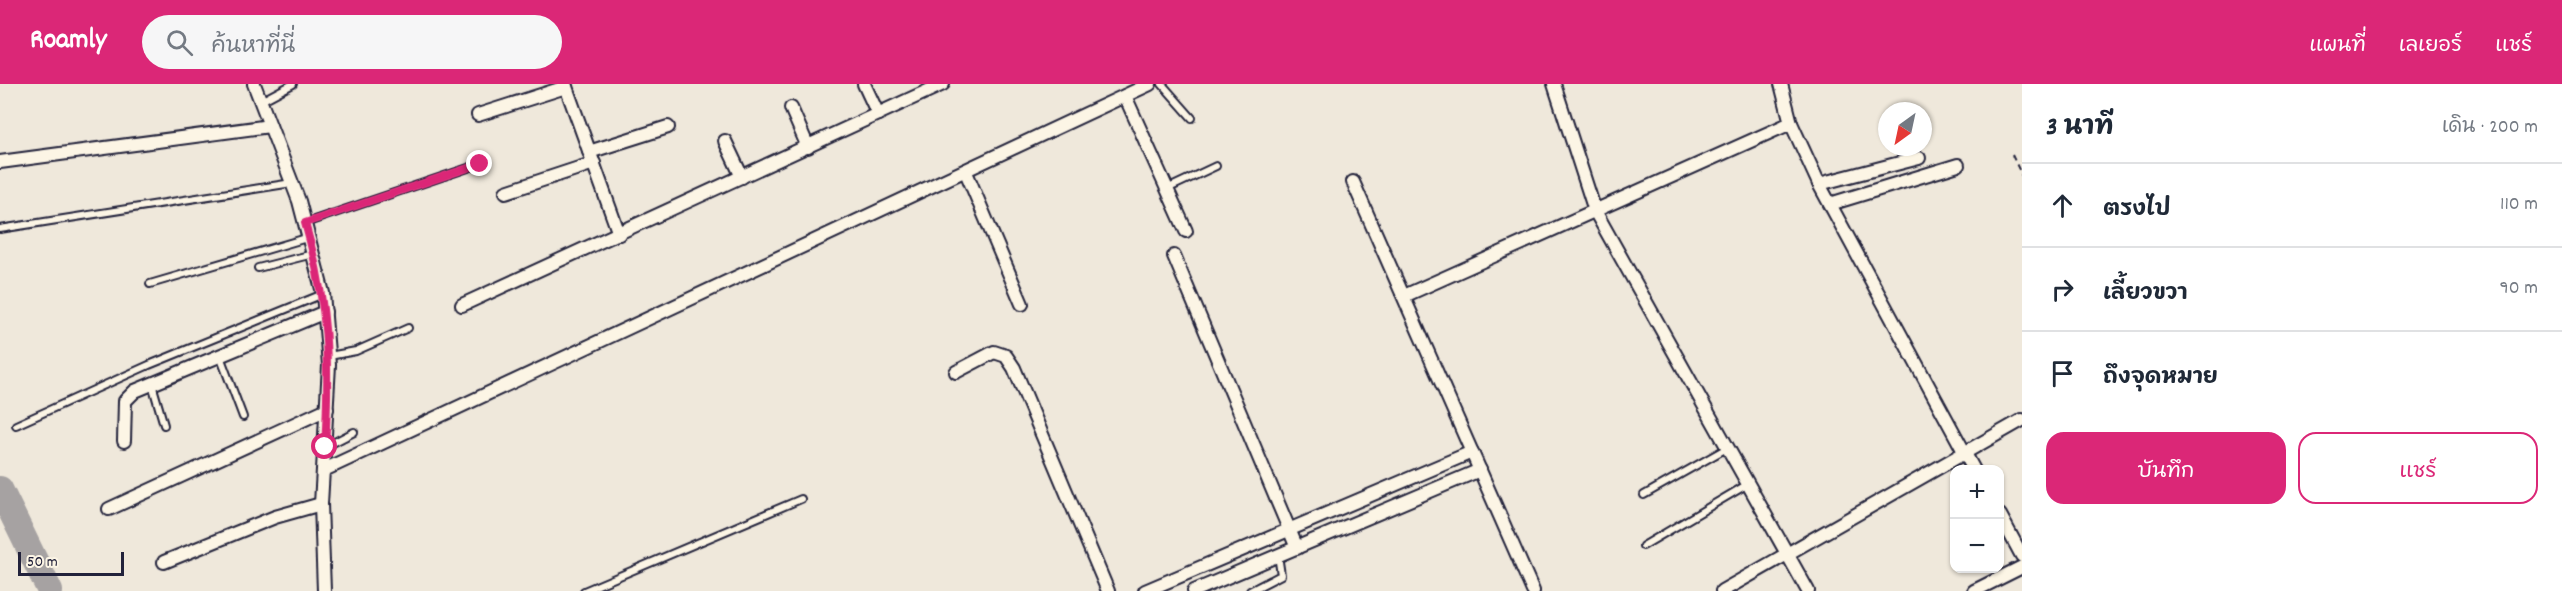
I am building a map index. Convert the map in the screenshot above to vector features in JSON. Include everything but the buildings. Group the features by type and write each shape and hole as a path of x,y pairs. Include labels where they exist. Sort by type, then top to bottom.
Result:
{"street":[{"path":"254,84 310,237 323,293 328,357 321,504 324,591"},
{"path":"864,84 878,114"},
{"path":"462,305 943,84"},
{"path":"324,470 966,172 1150,84"},
{"path":"1554,84 1595,211 1808,591"},
{"path":"1781,84 1791,123 1819,184 1972,465"},
{"path":"478,115 566,86 619,234"},
{"path":"1125,96 1186,231"},
{"path":"791,108 808,147"},
{"path":"1404,296 1791,123"},
{"path":"0,162 270,126"},
{"path":"506,192 668,127"},
{"path":"725,141 742,177"},
{"path":"1819,184 1919,158"},
{"path":"1830,204 1958,165"},
{"path":"966,172 1022,304"},
{"path":"1353,182 1533,591"},
{"path":"1174,256 1297,548"},
{"path":"124,441 125,401 135,391 325,312"},
{"path":"956,372 994,352 1006,356 1014,368 1108,591"},
{"path":"109,509 327,409"},
{"path":"1722,591 2022,420"},
{"path":"1145,591 1472,452"},
{"path":"1194,591 1480,470"},
{"path":"164,562 275,517 321,504"},
{"path":"2002,519 2022,556"},
{"path":"1974,591 2022,567"}],"lane":[{"path":"260,102 292,84"},
{"path":"1162,84 1192,118"},
{"path":"305,223 480,164"},
{"path":"1167,189 1216,166"},
{"path":"0,229 291,183"},
{"path":"150,284 310,237"},
{"path":"258,268 314,253"},
{"path":"16,425 149,365 323,293"},
{"path":"328,357 356,351 408,328"},
{"path":"220,356 243,417"},
{"path":"152,384 164,425"},
{"path":"325,447 354,432"},
{"path":"1644,495 1728,448"},
{"path":"1643,546 1748,484"},
{"path":"584,591 801,499"},
{"path":"1250,591 1281,574 1278,555"}],"path":[{"path":"2012,155 2022,176"}],"waterway":[{"path":"0,489 50,591"}],"route":[{"path":"325,447 329,365 325,312 320,279 305,223 480,164"}]}
